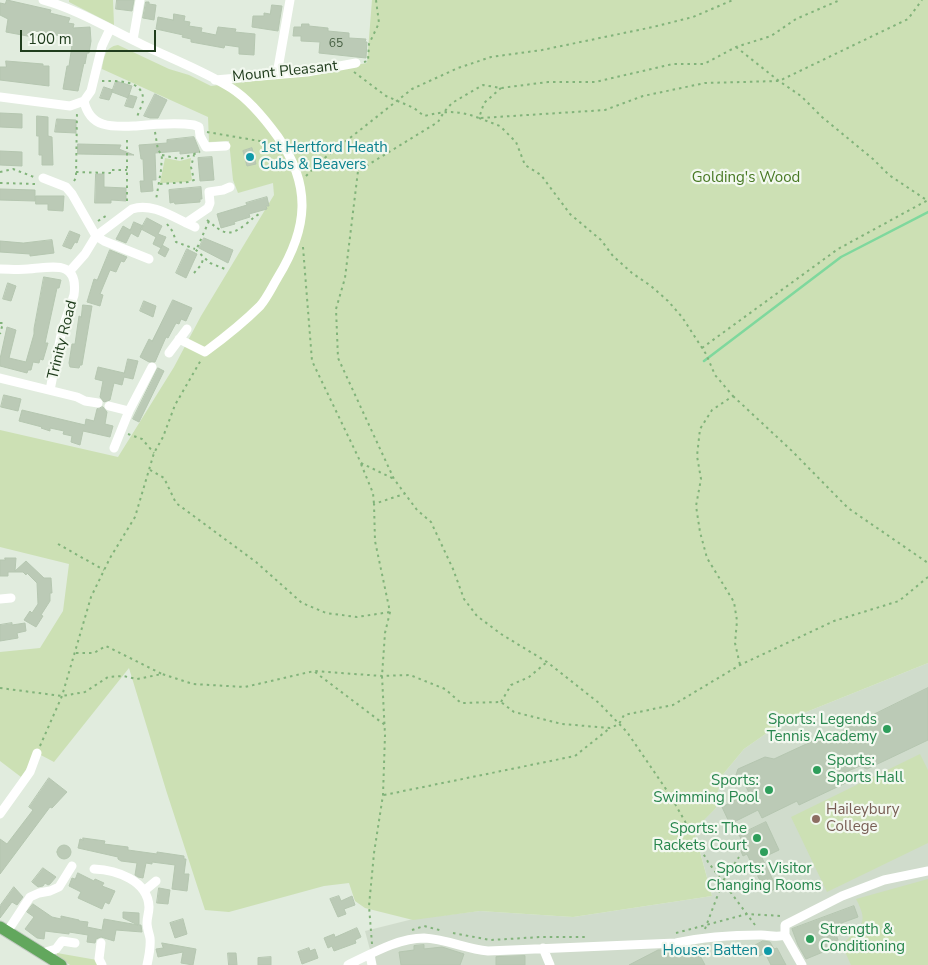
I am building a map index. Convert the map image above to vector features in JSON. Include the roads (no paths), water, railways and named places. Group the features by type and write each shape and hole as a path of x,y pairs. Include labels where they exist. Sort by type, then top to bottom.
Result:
{"main road":[{"path":"3,930 61,965"}],"street":[{"name":"Mount Pleasant","path":"43,0 74,9 110,29 231,88 259,113 284,145 296,166 302,199 300,227 286,263 261,304 229,335 205,352 179,339"},
{"path":"133,40 140,0"},
{"path":"278,74 290,0"},
{"path":"0,97 70,106 81,103 91,91 102,46 110,29"},
{"name":"Mount Pleasant","path":"215,80 278,74 356,63"},
{"path":"81,103 88,115 99,123 115,127 188,124 199,129 206,147 226,146"},
{"path":"43,178 58,183 68,190 96,236 149,259"},
{"path":"0,268 27,270 57,266 69,272 85,254 96,236 132,210 144,207 155,209 190,225 208,208 210,203 209,192 230,187"},
{"name":"Trinity Road","path":"50,390 62,330 74,295 74,281 69,272"},
{"path":"169,353 187,329"},
{"path":"114,448 129,411 152,367"},
{"name":"Trinity Road","path":"0,378 98,403"},
{"path":"109,406 129,411"},
{"path":"0,599 11,598"},
{"path":"0,814 30,772 37,753"},
{"path":"3,930 30,897 55,890 72,866"},
{"path":"94,869 107,869 127,876 144,891 149,907 147,924 150,944 147,965"},
{"path":"802,965 785,935 785,925 842,896 884,880 928,871"},
{"path":"144,891 156,882"},
{"path":"348,965 402,941 425,938 473,950 488,951 676,943 704,938 763,935 778,937 785,935"},
{"path":"42,953 56,949 62,941 75,943"},
{"path":"101,943 99,959 102,965"},
{"path":"543,948 550,965"},
{"path":"371,954 372,965"}],"waterway":[{"path":"704,361 841,257 928,212"}],"place":[{"name":"1st Hertford Heath Cubs & Beavers","path":"250,157"},
{"name":"Sports: Legends Tennis Academy","path":"887,729"},
{"name":"Sports: Sports Hall","path":"817,770"},
{"name":"Sports: Swimming Pool","path":"769,790"},
{"name":"Haileybury College","path":"816,819"},
{"name":"Sports: The Rackets Court","path":"757,838"},
{"name":"Sports: Visitor Changing Rooms","path":"764,852"},
{"name":"Strength & Conditioning","path":"810,939"},
{"name":"House: Batten","path":"768,951"}],"park label":[{"name":"Golding's Wood","path":"746,178"}]}
